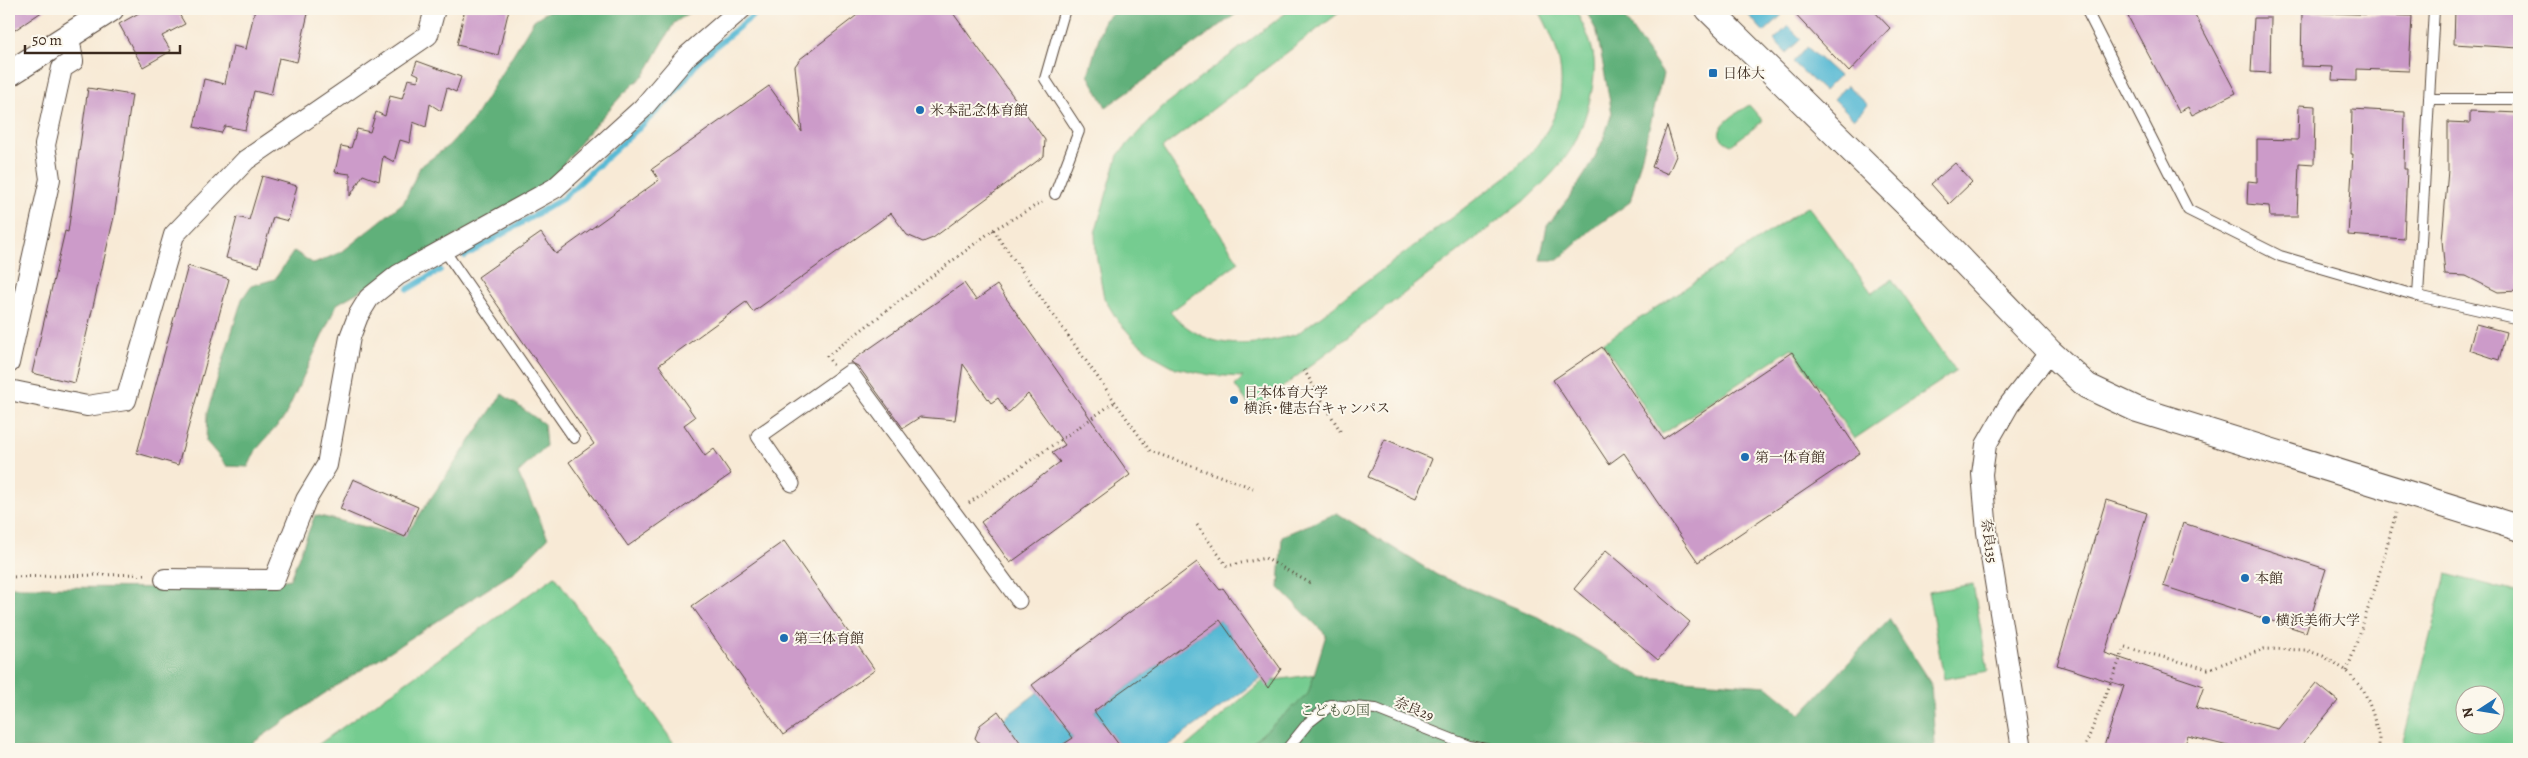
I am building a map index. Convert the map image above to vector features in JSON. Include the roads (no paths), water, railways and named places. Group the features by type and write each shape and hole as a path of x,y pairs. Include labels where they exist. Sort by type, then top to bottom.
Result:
{"street":[{"path":"9,74 111,9"},
{"path":"9,390 87,406 126,400 174,235 246,160 428,35 435,9"},
{"path":"165,579 274,580 306,500 327,465 350,337 358,316 369,298 398,275 555,188 642,109 687,56 741,9"},
{"path":"1708,9 1935,232 2050,352 2088,386 2120,403 2519,528"},
{"path":"9,363 50,179 45,145 62,68 73,61 69,36"},
{"name":"奈良135","path":"2022,749 1987,532 1982,474 1986,445 2009,405 2050,352"},
{"path":"792,484 759,436 850,372 1019,601"}],"lane":[{"path":"1055,194 1079,131 1045,80 1065,9"},
{"path":"2086,9 2188,210 2280,256 2418,296 2519,319"},
{"path":"2418,296 2434,9"},
{"path":"2429,99 2519,99"},
{"path":"444,250 574,438"},
{"name":"奈良29","path":"1287,749 1308,723 1331,705 1376,709 1469,746 1486,749"}],"water":[{"path":"1743,9 1776,9 1782,15 1764,32"},
{"path":"1788,26 1801,39 1786,53 1774,40"},
{"path":"1807,47 1839,76 1824,91 1793,62"},
{"path":"1847,85 1868,105 1854,119 1834,99"},
{"path":"1220,620 1261,678 1163,749 1122,749 1094,711"},
{"path":"1038,692 1073,738 1056,749 1003,749 989,730"}],"waterway":[{"path":"465,256 562,199 670,99 700,59 761,9"},
{"path":"408,289 440,270"}],"place":[{"name":"日体大","path":"1713,73"},
{"name":"米本記念体育館","path":"920,110"},
{"name":"日本体育大学 横浜･健志台キャンパス","path":"1234,400"},
{"name":"第一体育館","path":"1745,457"},
{"name":"本館","path":"2245,578"},
{"name":"横浜美術大学","path":"2266,620"},
{"name":"第三体育館","path":"784,638"}],"park label":[{"name":"こどもの国","path":"1335,710"}]}
